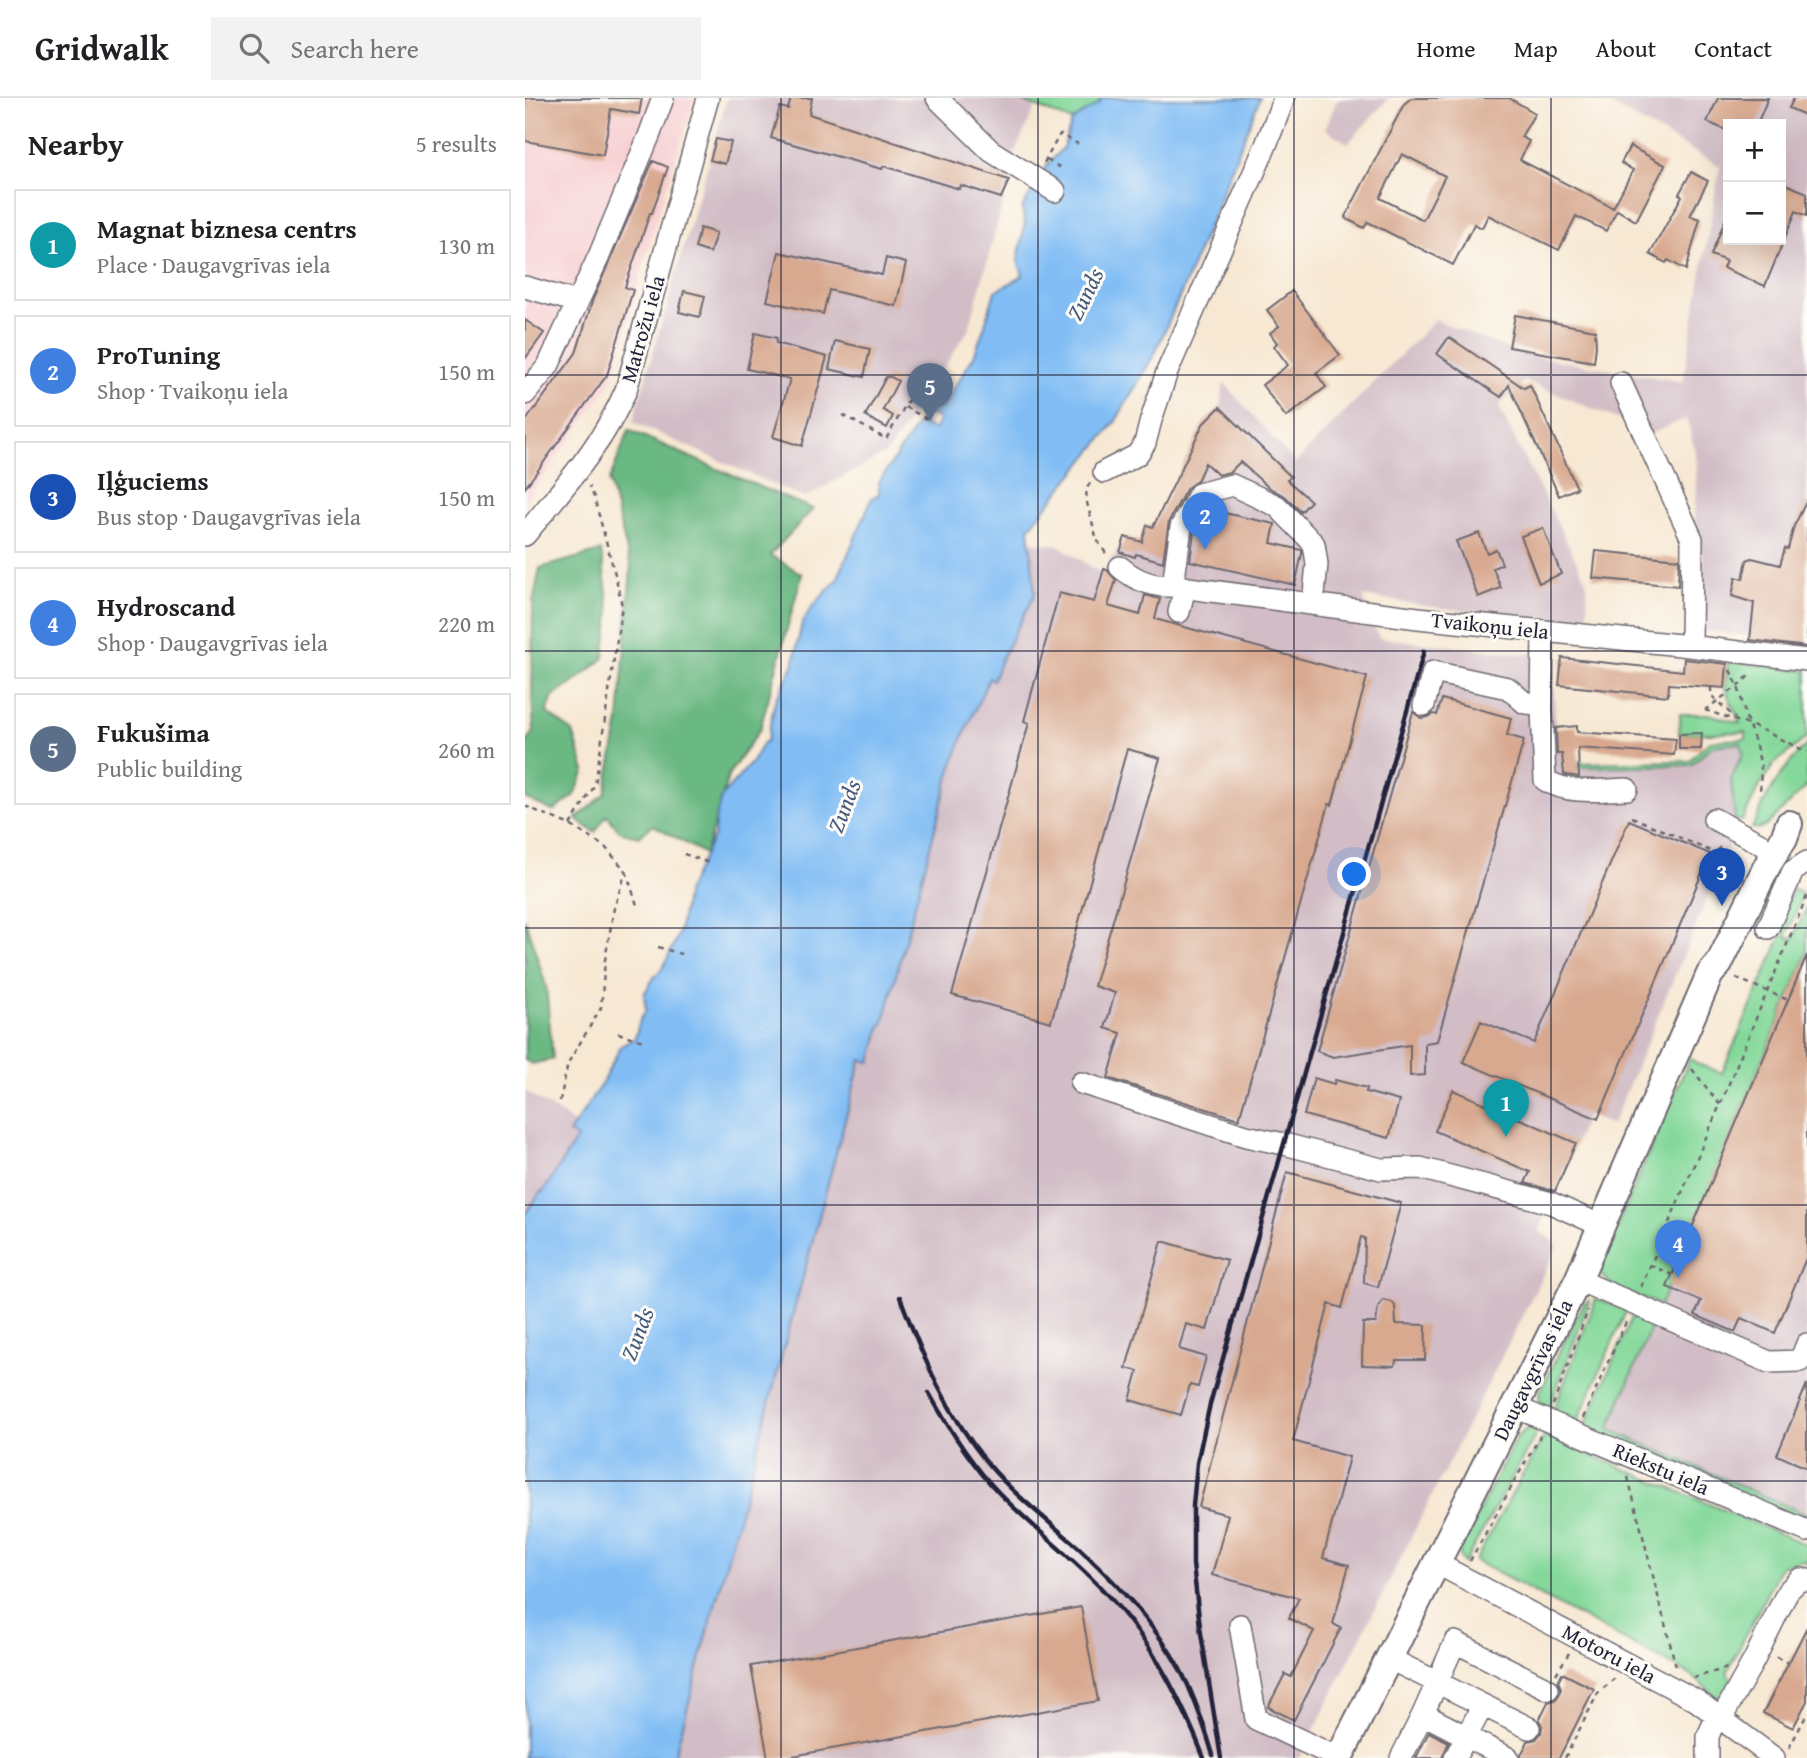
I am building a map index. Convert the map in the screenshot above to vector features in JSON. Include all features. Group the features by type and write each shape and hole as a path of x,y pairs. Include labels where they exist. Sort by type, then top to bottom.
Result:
{"main road":[{"name":"Daugavgrīvas iela","path":"1719,975 1708,959 1747,868 1773,830 1798,816"},
{"name":"Daugavgrīvas iela","path":"1339,1758 1578,1280 1767,866 1798,816"}],"street":[{"path":"525,394 548,366 649,136 663,98"},
{"name":"Matrožu iela","path":"525,535 609,426 626,390 708,98"},
{"path":"937,98 991,151 1055,191"},
{"path":"1104,472 1137,455 1145,443 1167,372 1284,98"},
{"path":"525,287 577,302"},
{"path":"1621,383 1692,539 1691,646"},
{"path":"1179,611 1181,527 1199,494 1232,485 1277,506 1314,544 1317,564 1313,604"},
{"name":"Tvaikoņu iela","path":"1120,567 1128,575 1160,587 1179,586 1418,618 1807,660"},
{"path":"1543,631 1545,780 1556,788 1627,789"},
{"path":"1425,705 1433,672 1508,688 1525,702 1542,704"},
{"path":"1721,822 1761,844"},
{"path":"1768,928 1793,871 1807,863"},
{"path":"1081,1083 1246,1136 1381,1168 1420,1168 1551,1203 1602,1226"},
{"path":"1578,1280 1769,1362 1805,1356"},
{"name":"Riekstu iela","path":"1515,1407 1807,1531"},
{"name":"Motoru iela","path":"1436,1563 1633,1665 1697,1701 1719,1718 1781,1754"},
{"path":"1708,1758 1708,1736 1754,1660 1788,1591 1800,1579 1807,1580"},
{"path":"1240,1625 1256,1719 1339,1758"},
{"path":"1401,1758 1455,1642 1548,1689"},
{"path":"1388,1658 1529,1728"},
{"path":"1455,1758 1483,1705"},
{"path":"1423,1714 1508,1758"}],"path":[{"path":"1061,134 1078,144"},
{"path":"1046,160 1063,169"},
{"path":"843,415 886,439 917,386"},
{"path":"905,407 927,419"},
{"path":"570,825 595,785 622,606 617,578 594,497 578,468"},
{"path":"1104,472 1093,479 1087,488 1086,499 1097,540 1105,553 1120,567"},
{"path":"1729,667 1738,686 1755,742 1761,766 1761,795"},
{"path":"1758,669 1705,710 1748,724 1807,752"},
{"path":"1711,687 1711,695 1738,721"},
{"path":"525,806 570,825 605,846 626,871 637,905"},
{"path":"1632,817 1717,854"},
{"path":"1710,870 1717,854 1721,822"},
{"path":"684,854 712,864"},
{"path":"1704,867 1725,876"},
{"path":"559,1105 568,1063 601,1008 605,960 614,908 626,871"},
{"path":"1576,1434 1720,1105 1807,896"},
{"path":"658,947 681,954"},
{"path":"1719,975 1788,1000"},
{"path":"618,1033 646,1042"},
{"path":"1692,1069 1720,1105"},
{"path":"1650,1265 1673,1275"},
{"path":"1549,1415 1588,1312"},
{"path":"1461,1576 1543,1430"},
{"path":"1622,1453 1677,1670"},
{"path":"1691,1678 1754,1660"},
{"path":"1565,1758 1598,1693 1633,1665"},
{"path":"1781,1754 1807,1714"}],"shaded area":[{"path":"525,98 695,98 651,237 611,383 525,502"},
{"path":"727,98 1015,98 1036,106 1003,177 1009,180 969,329 888,452 804,498 633,422"},
{"path":"1338,98 1389,98 1348,143 1325,129"},
{"path":"1599,98 1807,98 1807,648 1749,643 1750,636 1702,630 1703,621 1698,614 1704,561 1694,526 1697,461 1687,418 1638,439 1632,425 1525,381 1498,406 1584,576 1587,585 1588,623 1432,607 1363,596 1379,638 1552,657 1557,753 1578,753 1579,763 1689,761 1710,741 1746,739 1736,830 1612,1125 1587,1115 1539,1231 1558,1245 1300,1758 674,1758 861,1059 871,1062 883,1025 950,772 989,677 994,680 1003,655 1035,594 1031,542 1058,545 1102,574 1125,537 1140,542 1147,525 1153,527 1203,424 1220,407 1224,383 1295,463 1435,320 1521,354 1683,382 1720,166"},
{"path":"1807,954 1807,1515 1609,1429"},
{"path":"525,1091 576,1124 570,1133 577,1137 543,1193 541,1192 525,1215"}],"green space":[{"path":"1015,98 1101,98 1100,103 1072,121"},
{"path":"629,430 813,509 770,555 802,574 760,729 729,774 705,854 653,825 639,837 619,831 607,815 595,832 576,819 605,794 619,722 631,567 609,481"},
{"path":"601,551 610,614 604,658 553,696 547,713 573,732 585,771 574,796 553,811 525,798 525,744 534,732 533,602 540,568"},
{"path":"1728,661 1807,671 1807,737 1774,764 1742,821 1735,820 1731,779 1743,754 1741,743 1712,746 1691,765 1579,767 1578,763 1689,761 1710,741 1746,739 1745,732 1679,734 1680,714 1708,714 1740,723 1725,688"},
{"path":"1807,745 1807,786 1766,826 1752,828 1775,784 1789,763"},
{"path":"1793,889 1803,894 1786,936 1793,939 1807,906 1807,954 1660,1305 1615,1287 1602,1275 1599,1268 1690,1058 1697,1064 1722,1073 1782,935 1775,931"},
{"path":"525,919 546,986 553,1059 532,1064 525,1060"},
{"path":"1596,1299 1627,1309 1576,1425 1552,1415"},
{"path":"1590,1300 1547,1413 1540,1407 1539,1393 1583,1304"},
{"path":"1634,1312 1654,1320 1609,1429 1807,1515 1807,1520 1584,1428"},
{"path":"1539,1429 1464,1564 1459,1555 1460,1549 1516,1438 1523,1431"},
{"path":"1548,1437 1807,1545 1807,1563 1801,1560 1781,1566 1727,1672 1732,1680 1723,1702 1691,1675 1475,1561 1543,1438"}],"water":[{"name":"Zunds","path":"1101,98 1260,98 1154,355 1114,424 1029,528 1035,594 993,680 989,678 950,772 883,1025 871,1062 861,1060 674,1758 525,1758 525,1215 577,1138 569,1133 602,1083 621,1046 635,1038 646,1010 644,994 664,966 679,933 687,890 714,836 722,796 767,741 775,701 793,666 802,623 812,607 837,580 872,498 879,494 879,482 921,419 925,421 923,425 934,430 940,419 925,414 929,408 942,407 974,356 995,291 1023,275 1018,261 1025,223 1022,209 1047,165 1063,148 1072,121 1100,103"}],"building":[{"path":"525,98 642,98 639,114 611,109 603,155 525,141"},
{"path":"791,98 812,98 809,114 1009,180 1001,198 960,185 959,189 884,166 882,169 771,138 780,107 788,109"},
{"path":"1411,98 1509,98 1535,113 1521,137 1529,141 1520,160 1613,208 1633,170 1621,163 1630,146 1665,165 1636,221 1617,210 1606,231 1576,216 1559,250 1488,215 1482,228 1474,224 1453,265 1368,222 1364,228 1345,218 1404,104","holes":["1402,154 1445,176 1423,220 1380,198"]},
{"path":"1718,98 1768,98 1759,119 1723,119 1723,129 1707,122"},
{"path":"1794,98 1807,98 1807,116 1789,108"},
{"path":"716,139 731,142 725,164 710,160"},
{"path":"653,161 668,167 625,287 633,290 607,375 525,488 525,422 576,353 593,299"},
{"path":"1691,172 1708,181 1690,216 1700,219 1686,270 1650,254 1682,196 1679,194"},
{"path":"1786,184 1807,193 1807,216 1796,211 1786,235"},
{"path":"1723,225 1723,245 1782,245 1765,286 1723,268 1726,261 1711,255"},
{"path":"700,228 716,233 710,253 695,248"},
{"path":"779,252 882,275 886,258 906,263 896,306 829,290 823,314 767,301"},
{"path":"684,291 705,296 700,317 679,312"},
{"path":"1292,291 1340,355 1316,373 1326,387 1286,417 1262,385 1288,365 1274,346 1277,343 1270,333 1279,326 1267,310"},
{"path":"1515,315 1595,330 1594,362 1509,347"},
{"path":"525,320 544,333 525,359"},
{"path":"755,333 777,338 776,343 827,357 802,446 773,437 790,379 747,369"},
{"path":"1449,337 1524,388 1530,385 1577,488 1559,496 1509,385 1501,397 1437,354"},
{"path":"835,341 870,349 864,377 829,369"},
{"path":"886,377 898,381 883,410 893,416 887,428 865,416"},
{"path":"1220,407 1291,477 1287,480 1311,501 1301,512 1240,462 1230,472 1218,475 1205,463 1197,481 1187,488 1169,521 1163,562 1120,552 1125,537 1142,542 1147,525 1153,527 1203,424"},
{"path":"1807,500 1807,647 1750,640 1754,603 1732,596 1736,577 1743,579 1747,560 1752,558 1780,565"},
{"path":"1206,509 1275,524 1271,543 1302,550 1295,585 1190,561 1194,531"},
{"path":"1543,528 1561,574 1539,583 1521,536"},
{"path":"1479,533 1487,553 1496,549 1502,564 1493,568 1501,588 1478,597 1456,541"},
{"path":"1596,551 1679,559 1678,586 1593,578"},
{"path":"1104,569 1116,580 1108,606 1140,615 1145,595 1160,599 1155,619 1367,677 1239,1119 1108,1078 1121,1033 1105,1028 1115,993 1094,986 1160,758 1127,749 1051,1022 952,995 1029,723 1024,721 1059,593 1094,602"},
{"path":"1562,658 1683,671 1684,659 1727,664 1725,688 1669,684 1668,696 1559,685"},
{"path":"1442,699 1511,718 1507,735 1524,740 1437,1041 1425,1043 1425,1075 1410,1076 1410,1045 1333,1057 1317,1051 1413,712 1421,718 1437,715"},
{"path":"1577,726 1577,732 1676,739 1674,755 1578,748 1579,777 1567,775 1564,774 1562,754 1557,754 1556,728"},
{"path":"1702,733 1701,749 1679,749 1679,734"},
{"path":"1629,820 1710,854 1598,1119 1463,1062 1481,1021 1534,1043"},
{"path":"1807,955 1807,1256 1775,1333 1741,1318 1735,1332 1695,1315 1701,1301 1667,1287"},
{"path":"1314,1078 1334,1084 1335,1080 1367,1088 1366,1092 1399,1101 1389,1138 1304,1115"},
{"path":"1453,1090 1576,1143 1555,1191 1525,1183 1530,1172 1435,1131"},
{"path":"1287,1172 1401,1203 1378,1287 1364,1283 1365,1238 1361,1237 1342,1308 1329,1304 1293,1441 1349,1457 1323,1558 1349,1565 1333,1624 1341,1628 1294,1720 1268,1707 1285,1674 1291,1677 1314,1631 1289,1618 1299,1598 1212,1575 1228,1515 1199,1507"},
{"path":"1162,1241 1227,1260 1207,1330 1186,1324 1179,1349 1206,1357 1198,1387 1190,1385 1181,1415 1130,1400 1138,1371 1126,1368"},
{"path":"1383,1300 1392,1302 1395,1306 1396,1324 1426,1325 1425,1360 1396,1360 1395,1366 1362,1365 1363,1323 1376,1323 1378,1308"},
{"path":"1807,1384 1807,1468 1777,1455"},
{"path":"1081,1607 1098,1701 781,1758 768,1758 751,1666"},
{"path":"1807,1627 1807,1701 1793,1728 1763,1713"},
{"path":"1562,1673 1594,1689 1559,1758 1521,1758 1528,1741 1536,1739 1541,1733 1539,1720 1548,1702 1559,1695 1561,1688 1558,1681"},
{"path":"1429,1732 1449,1742 1442,1758 1416,1758"}],"railway":[{"path":"1221,1758 1193,1564 1193,1506 1197,1463 1210,1404 1424,651"},
{"path":"900,1297 937,1385 974,1446 1010,1488 1110,1578 1154,1629 1188,1685 1213,1755"},
{"path":"929,1393 961,1446 989,1482 1098,1585 1140,1635 1172,1686 1204,1758"}],"place":[{"name":"Fukušima","path":"930,421"},
{"name":"ProTuning","path":"1205,550"},
{"name":"Iļģuciems","path":"1722,906"},
{"name":"Magnat biznesa centrs","path":"1506,1137"},
{"name":"Hydroscand","path":"1678,1278"}]}
